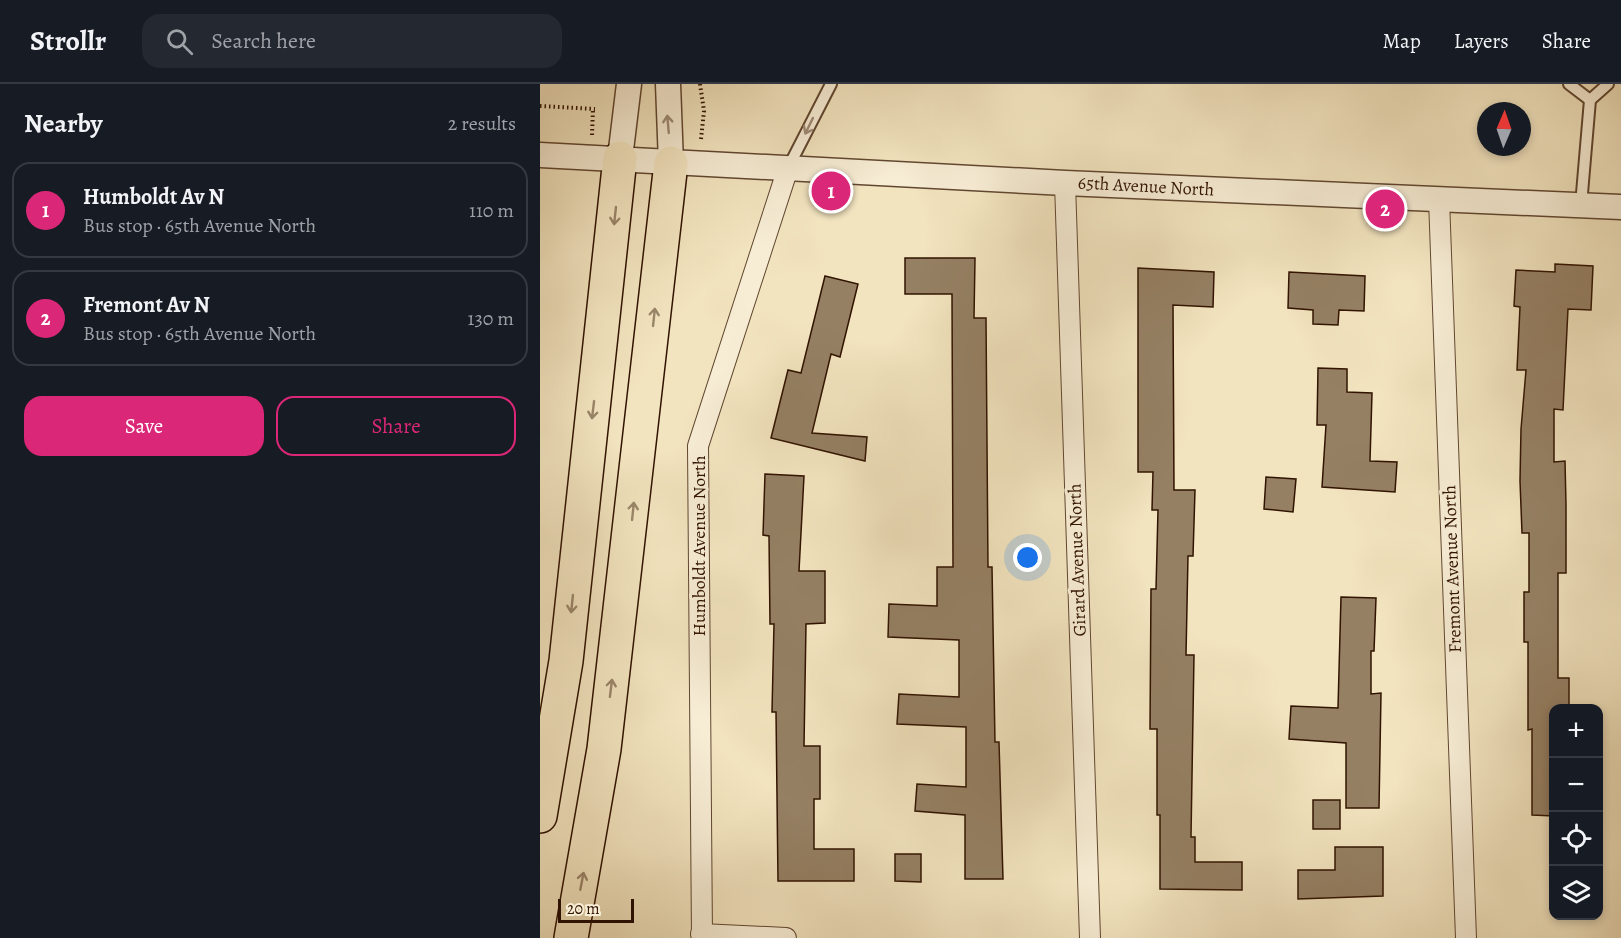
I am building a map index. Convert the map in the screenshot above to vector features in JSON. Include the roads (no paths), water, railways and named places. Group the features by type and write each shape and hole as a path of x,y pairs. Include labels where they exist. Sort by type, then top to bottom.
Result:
{"highway":[{"path":"540,816 566,661 620,158"},
{"path":"571,938 604,749 671,163"}],"street":[{"path":"620,158 629,84"},
{"path":"668,84 667,112 671,163"},
{"name":"65th Avenue North","path":"540,155 1065,183 1621,207"},
{"name":"Humboldt Avenue North","path":"702,936 698,446 788,168"},
{"name":"Girard Avenue North","path":"1065,183 1090,938"},
{"name":"Fremont Avenue North","path":"1439,199 1466,938"},
{"path":"702,936 786,938"}],"lane":[{"path":"788,168 831,84"},
{"path":"1569,84 1590,100"},
{"path":"1581,205 1590,100 1608,84"}],"place":[{"name":"Humboldt Av N","path":"831,191"},
{"name":"Fremont Av N","path":"1385,209"}]}
